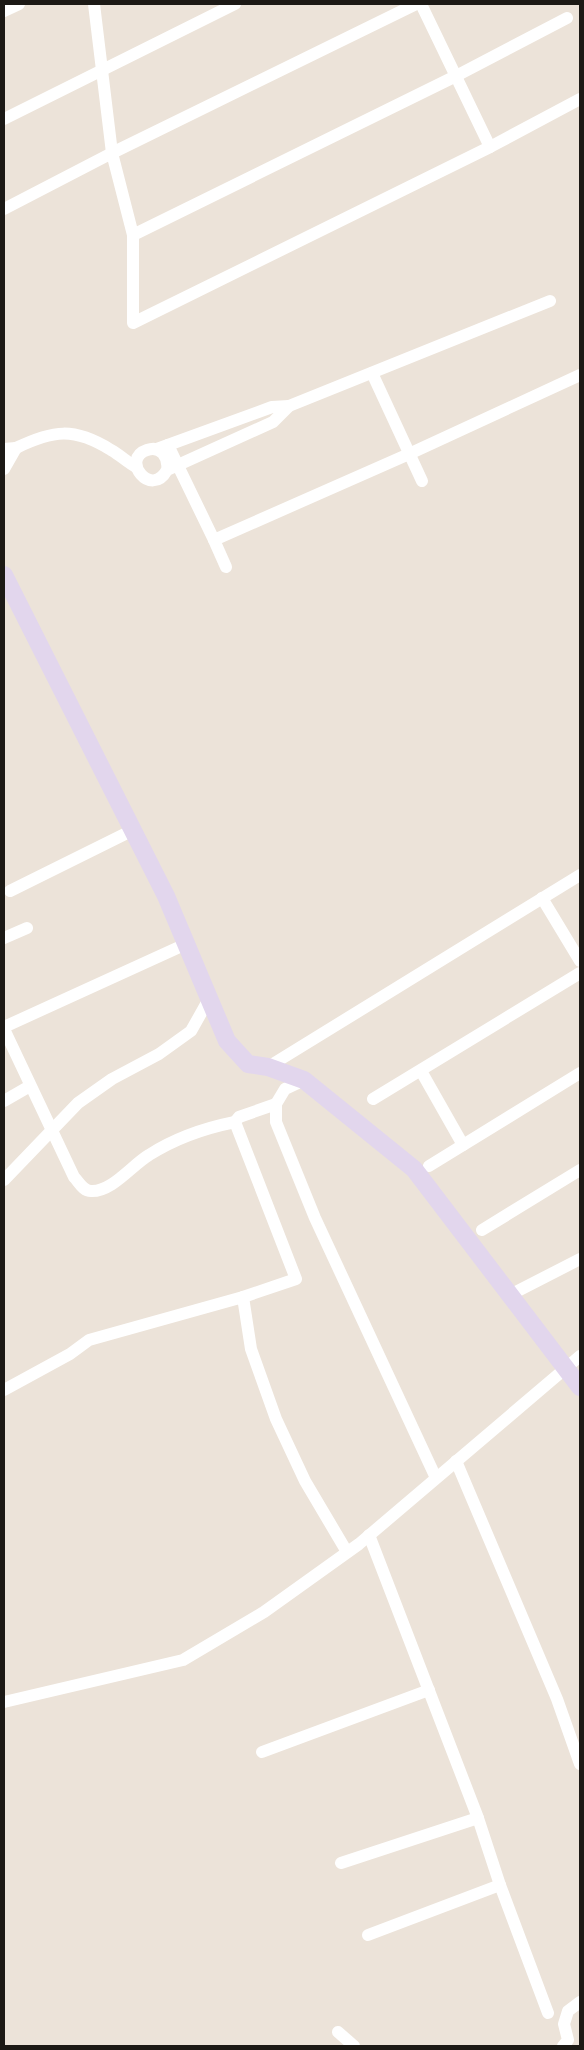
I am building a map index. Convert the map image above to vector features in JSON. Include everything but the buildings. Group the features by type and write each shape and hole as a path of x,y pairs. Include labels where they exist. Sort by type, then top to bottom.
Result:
{"street":[{"path":"4,11 19,4"},
{"path":"94,4 112,153 133,234 133,323 490,147 580,99"},
{"path":"4,119 235,4"},
{"path":"4,209 112,153 416,4"},
{"path":"421,4 490,147"},
{"path":"133,234 456,76 567,18"},
{"path":"136,467 138,456 146,450 162,447 272,407 289,406 550,302"},
{"path":"372,373 422,481"},
{"path":"214,540 409,454 580,375"},
{"path":"4,468 10,449 39,438 63,433 88,438 112,450 122,459 136,467 141,476 151,480 160,478 172,468 273,422 289,406"},
{"path":"162,447 161,452 214,540 226,567"},
{"path":"6,585 166,896 227,1041 248,1064 268,1067 304,1080 414,1169 580,1386"},
{"path":"10,891 133,830"},
{"path":"268,1067 580,875"},
{"path":"542,898 580,961"},
{"path":"4,938 27,928"},
{"path":"186,944 4,1028 74,1177 83,1188 91,1191 108,1186 120,1180 131,1168 148,1155 181,1138 217,1125 235,1122 239,1117 276,1104"},
{"path":"373,1100 580,973"},
{"path":"4,1180 78,1103 112,1079 159,1054 191,1030 209,999"},
{"path":"421,1071 463,1145"},
{"path":"430,1166 580,1073"},
{"path":"304,1080 285,1089 276,1104 276,1122 292,1165 436,1478"},
{"path":"4,1101 30,1086"},
{"path":"4,1390 70,1354 89,1340 296,1279 235,1122"},
{"path":"482,1230 580,1170"},
{"path":"510,1295 580,1259"},
{"path":"243,1296 251,1349 276,1419 305,1481 347,1552"},
{"path":"4,1702 183,1660 264,1612 369,1535 580,1356"},
{"path":"456,1461 556,1699 580,1764"},
{"path":"369,1535 478,1818 500,1886 548,2013"},
{"path":"262,1752 429,1690"},
{"path":"341,1863 478,1818"},
{"path":"368,1934 500,1886"},
{"path":"563,2046 568,2040 564,2024 568,2011 580,2002"},
{"path":"338,2032 354,2046"}]}
